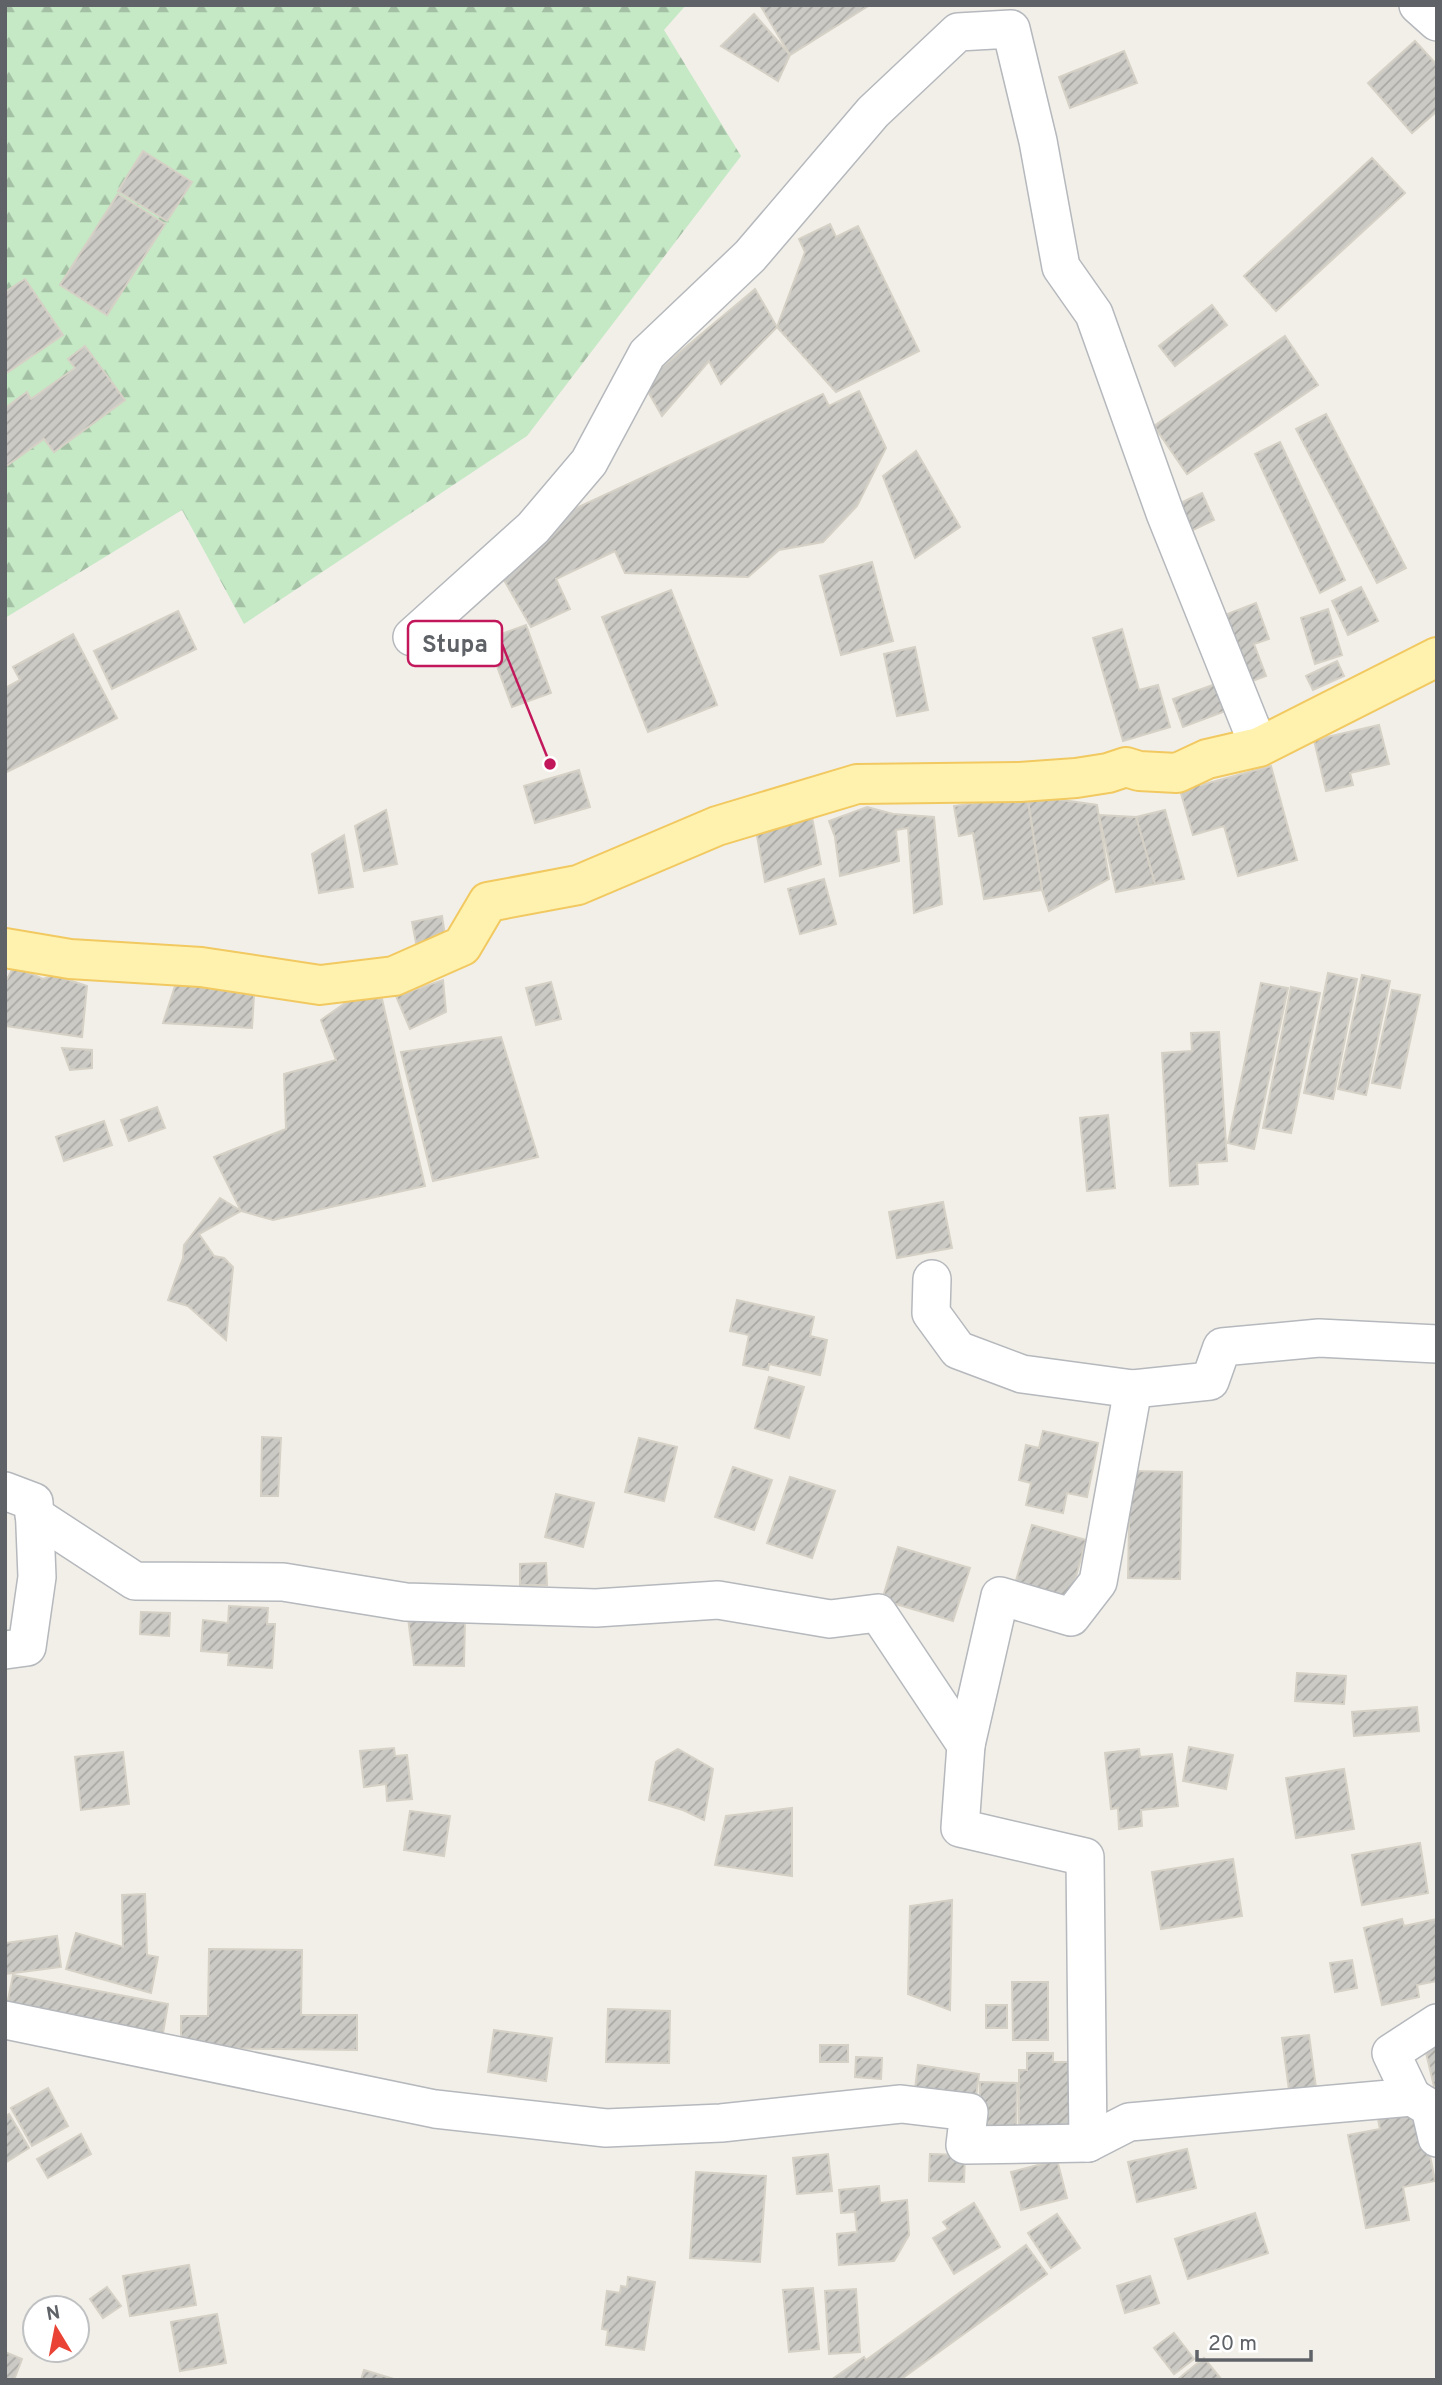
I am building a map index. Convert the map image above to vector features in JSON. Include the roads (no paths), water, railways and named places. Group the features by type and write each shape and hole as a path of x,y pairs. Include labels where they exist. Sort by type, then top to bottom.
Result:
{"main road":[{"path":"5,948 70,959 201,967 320,985 394,976 463,946 488,902 578,885 717,826 857,784 1031,781 1087,777 1126,767 1139,771 1177,773 1207,759 1259,747 1437,657"}],"street":[{"path":"1418,5 1437,22"},
{"path":"412,637 533,528 589,461 647,354 750,256 873,113 963,19 1011,29 1038,141 1061,267 1094,314 1165,513 1259,747"},
{"path":"932,1279 932,1313 958,1350 1021,1374 1133,1389 1210,1381 1222,1347 1319,1338 1437,1344"},
{"path":"1088,2143 1085,1857 960,1828 966,1745 1000,1596 1071,1617 1098,1583 1133,1389"},
{"path":"5,1491 34,1502 37,1577 27,1647 5,1650"},
{"path":"34,1515 135,1581 283,1582 407,1602 596,1608 718,1600 830,1619 878,1614 966,1745"},
{"path":"5,2020 449,2110 606,2128 721,2123 901,2104 969,2112 965,2145 1088,2143 1129,2122 1412,2097"},
{"path":"1437,2023 1391,2053 1412,2097 1430,2108 1437,2138"}],"place":[{"name":"Stupa","path":"550,764"}]}
